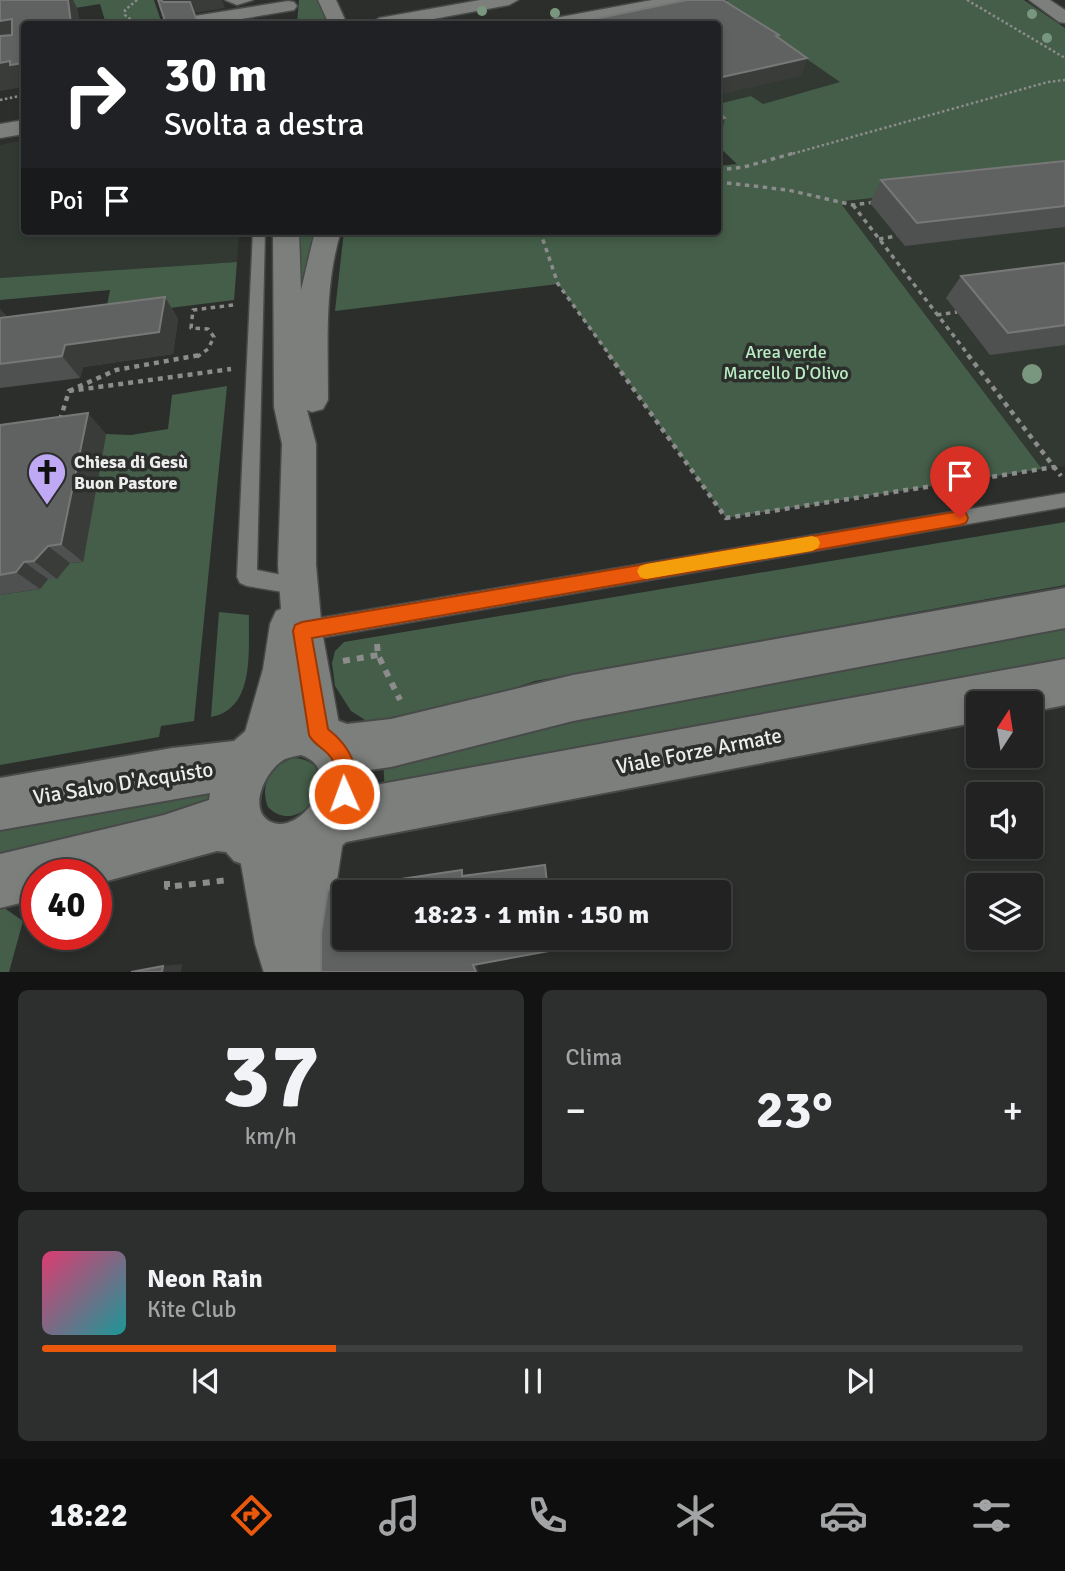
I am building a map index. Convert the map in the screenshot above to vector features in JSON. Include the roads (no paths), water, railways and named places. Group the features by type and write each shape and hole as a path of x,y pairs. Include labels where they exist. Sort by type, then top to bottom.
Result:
{"street":[{"path":"327,0 337,21"},
{"path":"395,21 509,0"},
{"path":"601,0 616,13"},
{"path":"572,21 680,0"},
{"path":"1038,0 1065,18"},
{"path":"205,21 288,10"},
{"path":"0,131 21,128"},
{"path":"299,444 312,404 316,286 327,235"},
{"path":"287,242 290,407 299,444 296,575 284,669 255,755 235,797 237,819 246,852 290,972"},
{"path":"0,880 164,841 204,827 217,825 246,852 282,851 301,846 327,827 341,807 346,781 343,758 329,742 302,631 296,575"},
{"path":"255,755 283,735 300,731 329,742 391,743 573,698 1065,608"},
{"name":"Viale Forze Armate","path":"327,827 1065,682"},
{"name":"Via Salvo D'Acquisto","path":"0,804 255,755"},
{"path":"297,972 327,827"}],"lane":[{"path":"229,0 249,0"},
{"path":"259,235 247,577 296,575"},
{"path":"258,258 287,242"},
{"path":"302,631 1065,500"}],"place":[{"name":"Chiesa di Gesù Buon Pastore","path":"47,506"}],"park label":[{"name":"Area verde Marcello D'Olivo","path":"786,362"}]}
